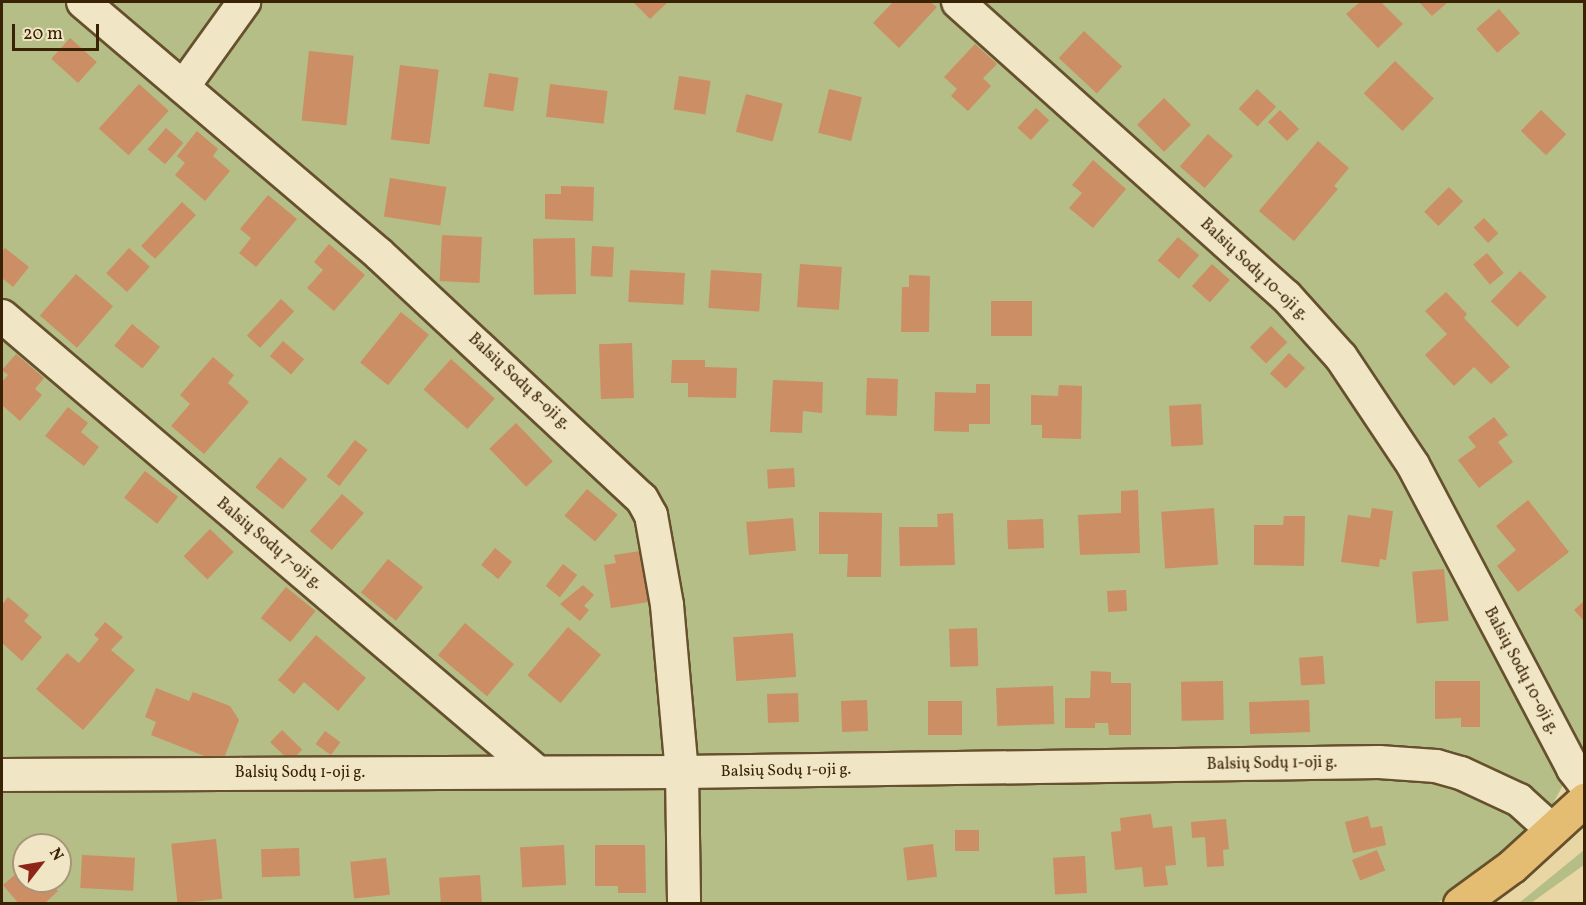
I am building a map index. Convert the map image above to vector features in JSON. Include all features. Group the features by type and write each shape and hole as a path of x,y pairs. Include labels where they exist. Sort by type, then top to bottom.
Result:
{"main road":[{"path":"1460,903 1552,830 1584,800"}],"street":[{"name":"Balsių Sodų 8-oji g.","path":"83,2 447,315 642,499 651,515 667,605 682,772 684,903"},
{"path":"183,87 244,2"},
{"name":"Balsių Sodų 10-oji g.","path":"958,2 1286,296 1341,357 1413,465 1572,770 1584,783"},
{"name":"Balsių Sodų 7-oji g.","path":"2,316 537,772"},
{"name":"Balsių Sodų 1-oji g.","path":"2,775 682,772 1379,762 1436,766 1461,773 1519,800 1552,830"}],"green space":[{"path":"2,2 1584,2 1584,746 1548,813 1464,887 1437,903 2,904"},
{"path":"1584,850 1584,865 1531,903 1519,903"}],"building":[{"path":"633,2 668,2 650,19"},
{"path":"893,2 930,2 937,7 899,48 873,23"},
{"path":"1360,2 1381,2 1403,24 1378,48 1346,14"},
{"path":"1419,2 1448,2 1432,16"},
{"path":"1499,9 1520,33 1497,53 1476,29"},
{"path":"1084,31 1122,66 1097,94 1059,58"},
{"path":"70,38 97,62 78,83 51,59"},
{"path":"975,44 997,64 983,78 991,86 968,111 951,96 957,89 944,77"},
{"path":"309,51 354,56 346,125 302,121"},
{"path":"1395,61 1434,99 1403,131 1364,93"},
{"path":"400,65 439,70 430,144 391,139"},
{"path":"489,73 519,78 513,111 484,107"},
{"path":"679,76 711,81 705,115 674,110"},
{"path":"139,84 169,111 129,155 99,129"},
{"path":"550,84 608,91 604,124 546,117"},
{"path":"829,89 862,97 851,141 818,133"},
{"path":"1257,89 1276,107 1258,126 1239,109"},
{"path":"746,94 783,104 773,142 736,132"},
{"path":"1164,98 1191,125 1164,152 1137,125"},
{"path":"1036,108 1049,120 1031,140 1018,128"},
{"path":"1280,110 1299,129 1287,141 1268,122"},
{"path":"1541,110 1566,134 1546,155 1521,131"},
{"path":"166,128 183,143 165,164 148,149"},
{"path":"197,131 218,149 213,156 230,171 205,201 175,175 185,163 177,156"},
{"path":"1208,134 1233,156 1205,188 1180,166"},
{"path":"1318,141 1349,168 1334,186 1338,189 1294,241 1259,211"},
{"path":"1093,160 1126,189 1093,228 1069,208 1082,193 1072,185"},
{"path":"390,178 446,187 440,225 384,217"},
{"path":"561,186 594,187 593,221 545,219 545,194 561,194"},
{"path":"1449,187 1463,201 1438,226 1424,212"},
{"path":"268,195 297,219 256,267 239,253 251,238 240,229"},
{"path":"182,202 196,215 155,259 141,246"},
{"path":"1484,218 1498,233 1488,243 1474,228"},
{"path":"442,235 482,237 480,283 440,281"},
{"path":"1178,237 1199,255 1179,279 1158,260"},
{"path":"575,238 576,294 534,295 533,239"},
{"path":"329,244 365,275 334,311 307,288 323,270 314,262"},
{"path":"592,246 614,247 612,277 590,276"},
{"path":"5,248 29,267 13,287 2,278 2,252"},
{"path":"129,248 150,267 127,292 106,273"},
{"path":"1487,253 1504,273 1490,284 1473,265"},
{"path":"800,264 842,267 839,310 797,307"},
{"path":"1212,264 1230,280 1210,302 1192,286"},
{"path":"630,270 685,273 683,305 628,302"},
{"path":"711,270 762,274 759,311 708,308"},
{"path":"1520,271 1547,297 1517,327 1491,301"},
{"path":"76,274 113,306 77,348 40,316"},
{"path":"909,275 930,276 929,332 901,332 902,287 909,287"},
{"path":"1446,292 1467,314 1464,318 1510,367 1491,384 1474,367 1454,386 1425,355 1447,334 1425,311"},
{"path":"281,299 294,311 260,348 247,336"},
{"path":"991,301 1032,301 1032,336 991,336"},
{"path":"401,312 429,335 388,385 360,363"},
{"path":"132,324 160,347 142,368 114,346"},
{"path":"1271,326 1287,342 1266,363 1250,347"},
{"path":"283,341 304,359 291,374 270,356"},
{"path":"632,343 634,398 601,399 599,344"},
{"path":"1289,353 1305,368 1286,388 1270,373"},
{"path":"16,354 44,378 35,389 42,395 20,421 2,405 2,382 8,375 2,370"},
{"path":"213,357 234,375 228,383 249,402 204,454 171,426 190,404 180,395"},
{"path":"451,359 495,398 467,429 424,389"},
{"path":"672,360 705,360 705,367 737,368 736,398 688,397 688,383 671,383"},
{"path":"867,378 898,379 897,416 866,415"},
{"path":"773,380 823,382 822,413 803,411 802,433 770,432"},
{"path":"976,384 990,384 990,424 969,424 969,432 934,431 935,392 976,393"},
{"path":"1059,385 1082,386 1081,439 1042,438 1042,425 1031,425 1031,395 1058,396"},
{"path":"1201,404 1203,445 1171,447 1169,406"},
{"path":"68,407 88,423 81,432 99,447 84,466 45,436"},
{"path":"1494,417 1508,435 1498,442 1513,462 1479,488 1458,460 1476,447 1468,437"},
{"path":"516,423 553,461 526,487 489,449"},
{"path":"355,440 368,450 339,486 327,476"},
{"path":"280,457 307,479 283,509 255,487"},
{"path":"794,468 795,487 768,488 767,469"},
{"path":"145,471 178,497 157,524 124,498"},
{"path":"587,489 618,515 595,542 565,516"},
{"path":"1138,490 1140,553 1080,555 1078,515 1121,513 1121,491"},
{"path":"342,494 364,513 332,550 310,531"},
{"path":"1528,500 1569,552 1518,592 1497,566 1516,550 1496,526"},
{"path":"1214,508 1218,565 1165,569 1161,512"},
{"path":"1372,508 1393,511 1386,560 1380,559 1379,567 1341,562 1348,515 1370,518"},
{"path":"819,512 882,513 881,577 847,577 848,554 819,554"},
{"path":"953,513 955,565 900,566 899,527 938,527 937,514"},
{"path":"1284,516 1305,516 1304,566 1254,565 1254,525 1283,525"},
{"path":"793,518 796,551 749,555 746,522"},
{"path":"1043,519 1044,548 1008,549 1007,520"},
{"path":"210,529 234,552 207,579 184,556"},
{"path":"495,548 512,562 498,579 481,565"},
{"path":"640,551 649,602 611,608 604,565 616,563 614,555"},
{"path":"388,559 423,587 396,621 361,592"},
{"path":"563,564 577,575 560,597 546,586"},
{"path":"1444,569 1449,621 1417,624 1412,572"},
{"path":"583,585 594,595 584,606 589,610 580,621 560,604"},
{"path":"286,587 316,611 290,642 261,618"},
{"path":"1126,590 1127,611 1108,612 1107,591"},
{"path":"8,597 29,615 24,621 42,637 22,661 2,643 2,605"},
{"path":"1584,601 1584,621 1574,610"},
{"path":"105,622 123,637 111,650 135,670 83,730 36,689 67,653 79,663 99,639 94,635"},
{"path":"465,623 514,664 487,696 438,655"},
{"path":"568,627 601,655 560,703 528,675"},
{"path":"977,628 978,666 950,667 949,629"},
{"path":"793,633 796,677 736,681 733,637"},
{"path":"316,635 366,678 338,711 304,682 294,694 278,680"},
{"path":"1323,656 1325,684 1301,686 1299,658"},
{"path":"1091,671 1111,672 1111,683 1131,683 1131,735 1109,735 1108,723 1095,723 1095,728 1065,728 1065,698 1090,698"},
{"path":"1223,681 1224,720 1182,721 1181,682"},
{"path":"1435,681 1480,681 1480,727 1461,727 1461,718 1435,719"},
{"path":"1053,686 1054,724 997,726 996,688"},
{"path":"156,688 189,701 193,692 230,706 239,720 222,763 151,735 156,722 145,717"},
{"path":"798,693 799,722 768,723 767,694"},
{"path":"867,700 868,731 842,732 841,701"},
{"path":"1309,700 1310,732 1250,734 1249,702"},
{"path":"928,701 962,701 962,735 928,735"},
{"path":"282,730 302,749 290,762 270,742"},
{"path":"325,731 340,742 331,755 316,744"},
{"path":"1151,814 1153,828 1172,826 1176,865 1165,866 1168,885 1144,887 1142,867 1115,870 1111,832 1121,831 1120,818"},
{"path":"1368,816 1371,828 1382,826 1386,845 1353,853 1345,822"},
{"path":"1226,819 1229,849 1223,850 1224,866 1207,867 1205,837 1192,838 1191,822"},
{"path":"955,830 979,830 979,851 955,851"},
{"path":"216,839 222,899 178,903 171,844"},
{"path":"933,844 937,877 907,880 903,848"},
{"path":"564,845 566,885 522,887 520,847"},
{"path":"595,845 645,845 646,893 618,893 618,886 595,886"},
{"path":"299,848 300,876 262,877 261,849"},
{"path":"1377,850 1385,870 1360,881 1352,860"},
{"path":"82,855 135,858 133,891 80,888"},
{"path":"1085,856 1087,893 1055,895 1053,858"},
{"path":"386,858 390,895 354,899 350,862"},
{"path":"480,875 482,904 441,904 439,878"},
{"path":"12,877 12,893 56,893 44,904 19,904 3,885"}]}
